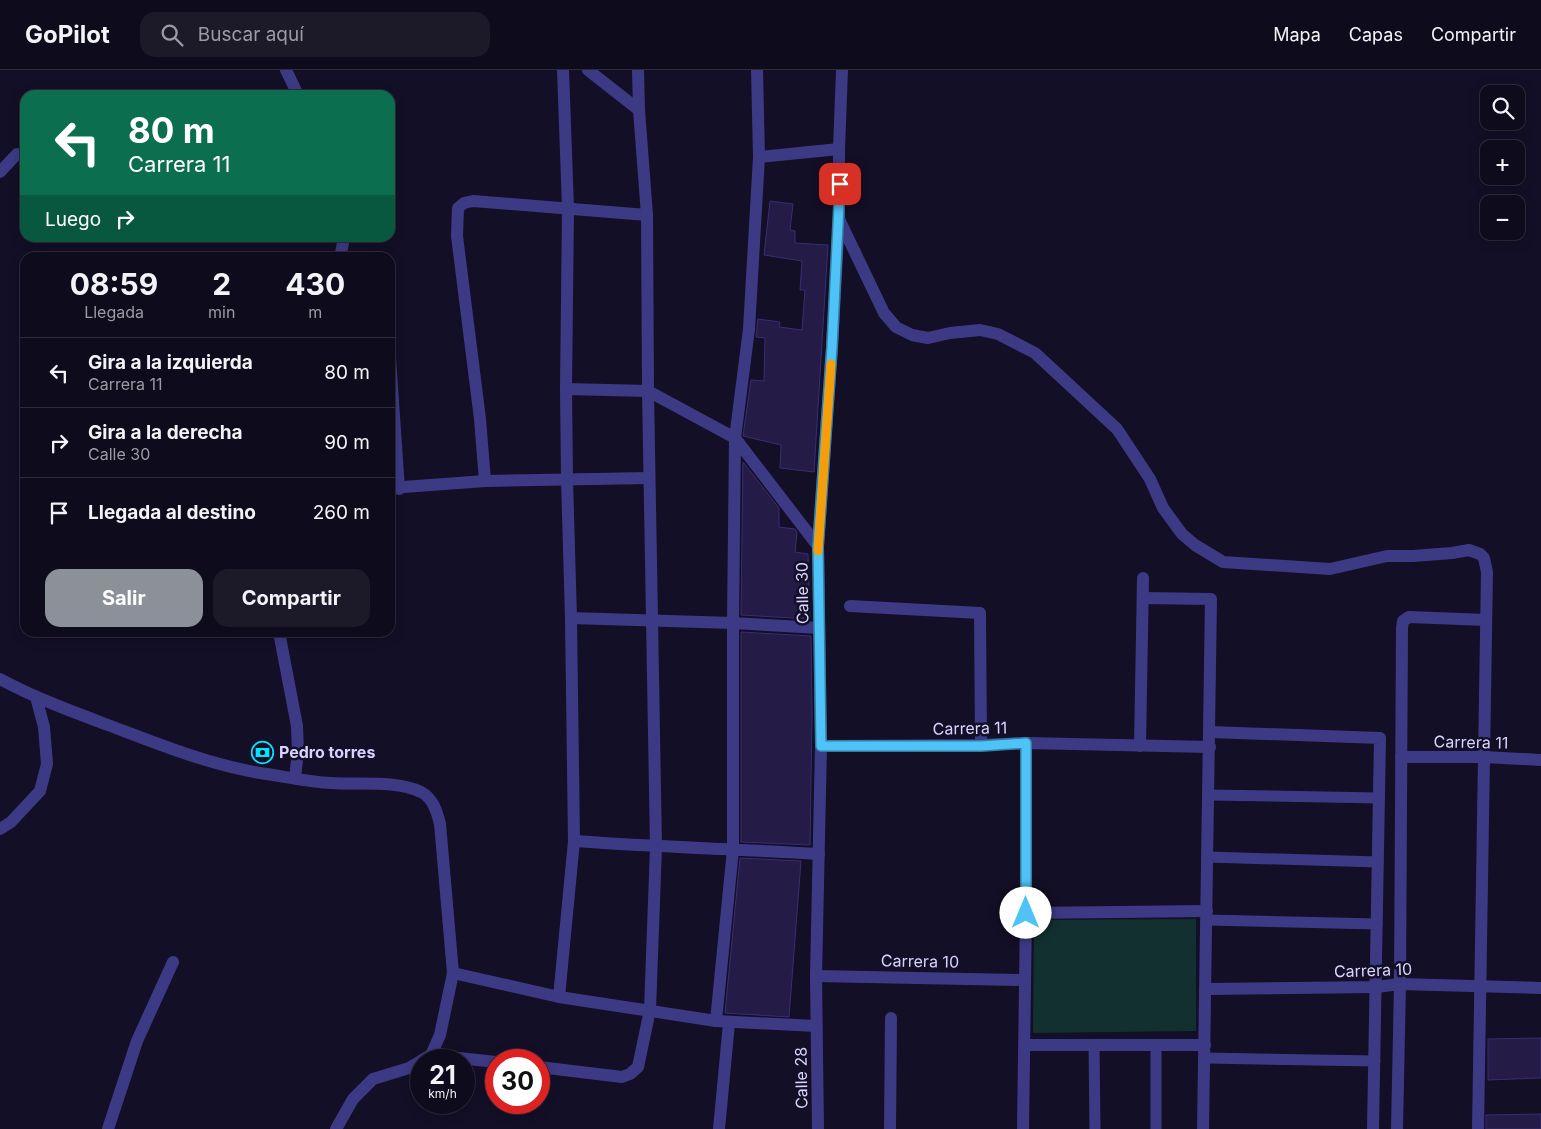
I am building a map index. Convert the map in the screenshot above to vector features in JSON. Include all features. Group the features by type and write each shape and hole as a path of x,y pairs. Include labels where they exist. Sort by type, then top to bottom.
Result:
{"street":[{"path":"286,70 296,90"},
{"path":"559,998 574,841 572,618 566,389 568,208 563,70"},
{"path":"588,70 639,110"},
{"path":"550,1068 622,1077 630,1074 638,1067 650,1010 656,847 649,478 647,215 638,70"},
{"path":"716,1021 733,849 732,623 735,438 749,329 759,157 757,70"},
{"name":"Calle 30","path":"816,1026 821,746 818,546 839,219 842,70"},
{"path":"759,157 839,149"},
{"path":"0,172 17,154"},
{"path":"485,481 480,419 457,236 458,208 473,201 647,215"},
{"path":"839,219 884,312 896,327 912,335 928,338 950,333 980,330 998,334 1035,353 1117,429 1150,479 1159,501 1172,522 1195,545 1223,562 1330,569 1387,556 1452,554 1469,550 1475,551 1484,558 1487,567 1478,1129"},
{"path":"566,389 648,391 735,438 818,546"},
{"path":"395,488 485,481 649,478"},
{"path":"1140,746 1143,578"},
{"path":"1143,598 1211,599 1204,1129"},
{"path":"850,606 980,613 981,746"},
{"path":"1397,1129 1400,984 1402,628 1404,621 1409,617 1486,620"},
{"path":"572,618 819,628"},
{"path":"280,637 297,726 298,751 295,778"},
{"path":"0,679 36,697 178,752 219,764 329,783 389,785 410,788 424,793 432,801 440,824 453,973 440,1035 431,1049"},
{"path":"0,829 11,822 40,792 47,764 44,727 36,697"},
{"path":"1210,732 1380,738 1373,1129"},
{"path":"1023,1129 1026,743"},
{"name":"Carrera 11","path":"821,746 981,746 1026,743 1210,747"},
{"name":"Carrera 11","path":"1401,757 1484,757 1541,760"},
{"path":"1209,795 1379,798"},
{"path":"574,841 656,847 819,854"},
{"path":"1208,857 1378,862"},
{"path":"1026,913 1207,915 1377,924"},
{"path":"108,1129 137,1041 173,962"},
{"path":"453,973 559,998 716,1021 816,1026"},
{"name":"Carrera 10","path":"816,976 1024,980"},
{"name":"Carrera 10","path":"1205,989 1376,987 1400,984 1541,988"},
{"path":"890,1129 891,1018"},
{"path":"719,1129 730,1022"},
{"name":"Calle 28","path":"816,1026 818,1129"},
{"path":"1024,1045 1205,1045"},
{"path":"1094,1045 1095,1129"},
{"path":"1156,1045 1156,1129"},
{"path":"1204,1058 1374,1061"},
{"path":"336,1129 353,1099 373,1079 410,1067"}],"green space":[{"path":"1196,919 1196,1031 1033,1033 1034,920"}],"building":[{"path":"770,201 793,204 790,230 795,231 795,243 828,245 814,472 780,468 781,445 743,436 751,380 764,381 765,338 756,337 758,319 780,322 779,327 802,330 805,290 800,290 802,261 764,255"},
{"path":"743,462 779,508 779,527 795,529 797,533 795,552 808,554 810,619 741,615"},
{"path":"741,632 811,636 810,845 741,842"},
{"path":"740,858 801,861 789,1017 725,1013"},
{"path":"1541,1038 1541,1078 1488,1080 1488,1039"},
{"path":"1541,1114 1541,1129 1486,1129 1486,1115"}],"slow traffic":[{"path":"818,551 831,364"}],"place":[{"name":"Pedro torres","path":"263,752"}],"route":[{"path":"840,184 832,347 818,546 821,746 981,746 1026,743 1026,913"}]}
